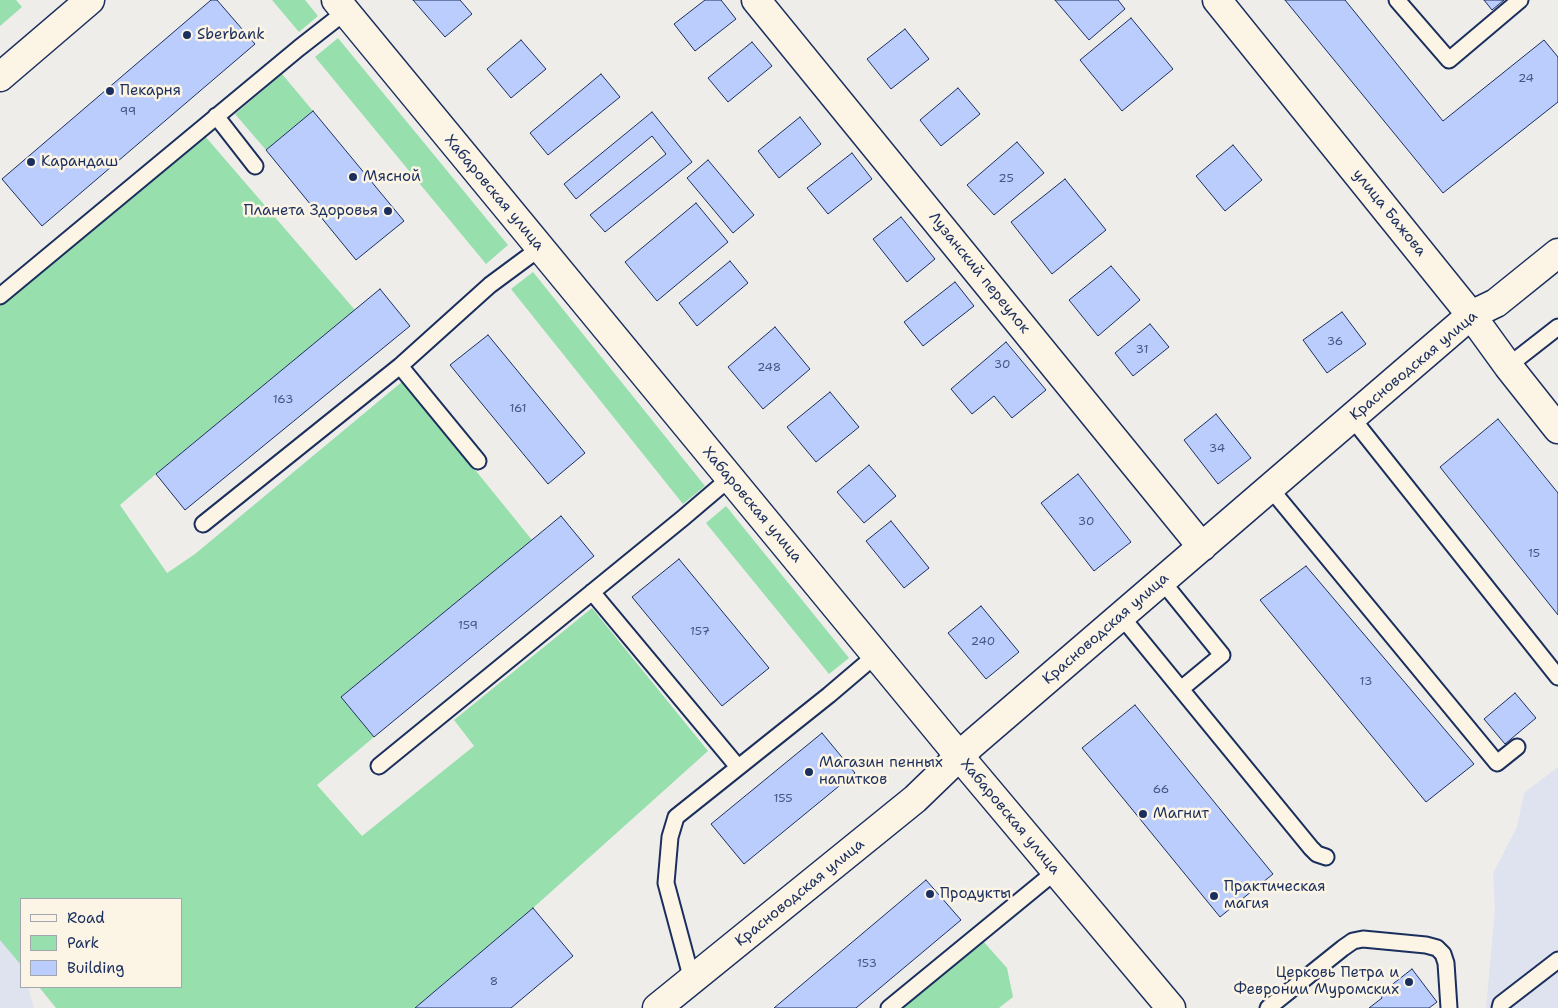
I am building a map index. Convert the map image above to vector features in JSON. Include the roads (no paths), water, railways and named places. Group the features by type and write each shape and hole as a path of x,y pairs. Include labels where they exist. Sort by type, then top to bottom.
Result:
{"street":[{"path":"0,76 90,0"},
{"name":"Лузанский переулок","path":"756,0 1202,547"},
{"name":"улица Бажова","path":"1217,0 1471,315 1508,366 1558,428"},
{"name":"Хабаровская улица","path":"340,6 1056,871 1161,1005"},
{"name":"Красноводская улица","path":"657,1008 915,799 971,745 1471,315 1496,303 1558,253"}],"lane":[{"path":"1397,0 1449,60 1520,0"},
{"path":"0,296 299,48 340,6"},
{"path":"216,116 255,166"},
{"path":"203,524 400,366 490,285 540,248"},
{"path":"1508,366 1558,327"},
{"path":"400,366 478,461"},
{"path":"1352,418 1558,677"},
{"path":"379,766 730,478"},
{"path":"1270,488 1497,763 1517,747"},
{"path":"1162,581 1222,655 1181,689"},
{"path":"592,592 738,767"},
{"path":"1122,616 1311,848 1317,854 1326,856"},
{"path":"692,980 666,884 670,837 676,816 829,695 876,655"},
{"path":"889,1008 1056,871"},
{"path":"1268,1008 1343,948 1353,941 1363,939 1426,945 1436,948 1443,954 1446,963 1449,1008"},
{"path":"1500,1008 1501,1004 1558,960"}],"place":[{"name":"Sberbank","path":"187,35"},
{"name":"Пекарня","path":"110,91"},
{"name":"Карандаш","path":"31,162"},
{"name":"Мясной","path":"353,177"},
{"name":"Планета Здоровья","path":"388,211"},
{"name":"Магазин пенных напитков","path":"809,772"},
{"name":"Магнит","path":"1143,814"},
{"name":"Продукты","path":"930,894"},
{"name":"Практическая магия","path":"1214,896"},
{"name":"Церковь Петра и Февронии Муромских","path":"1409,982"}]}
